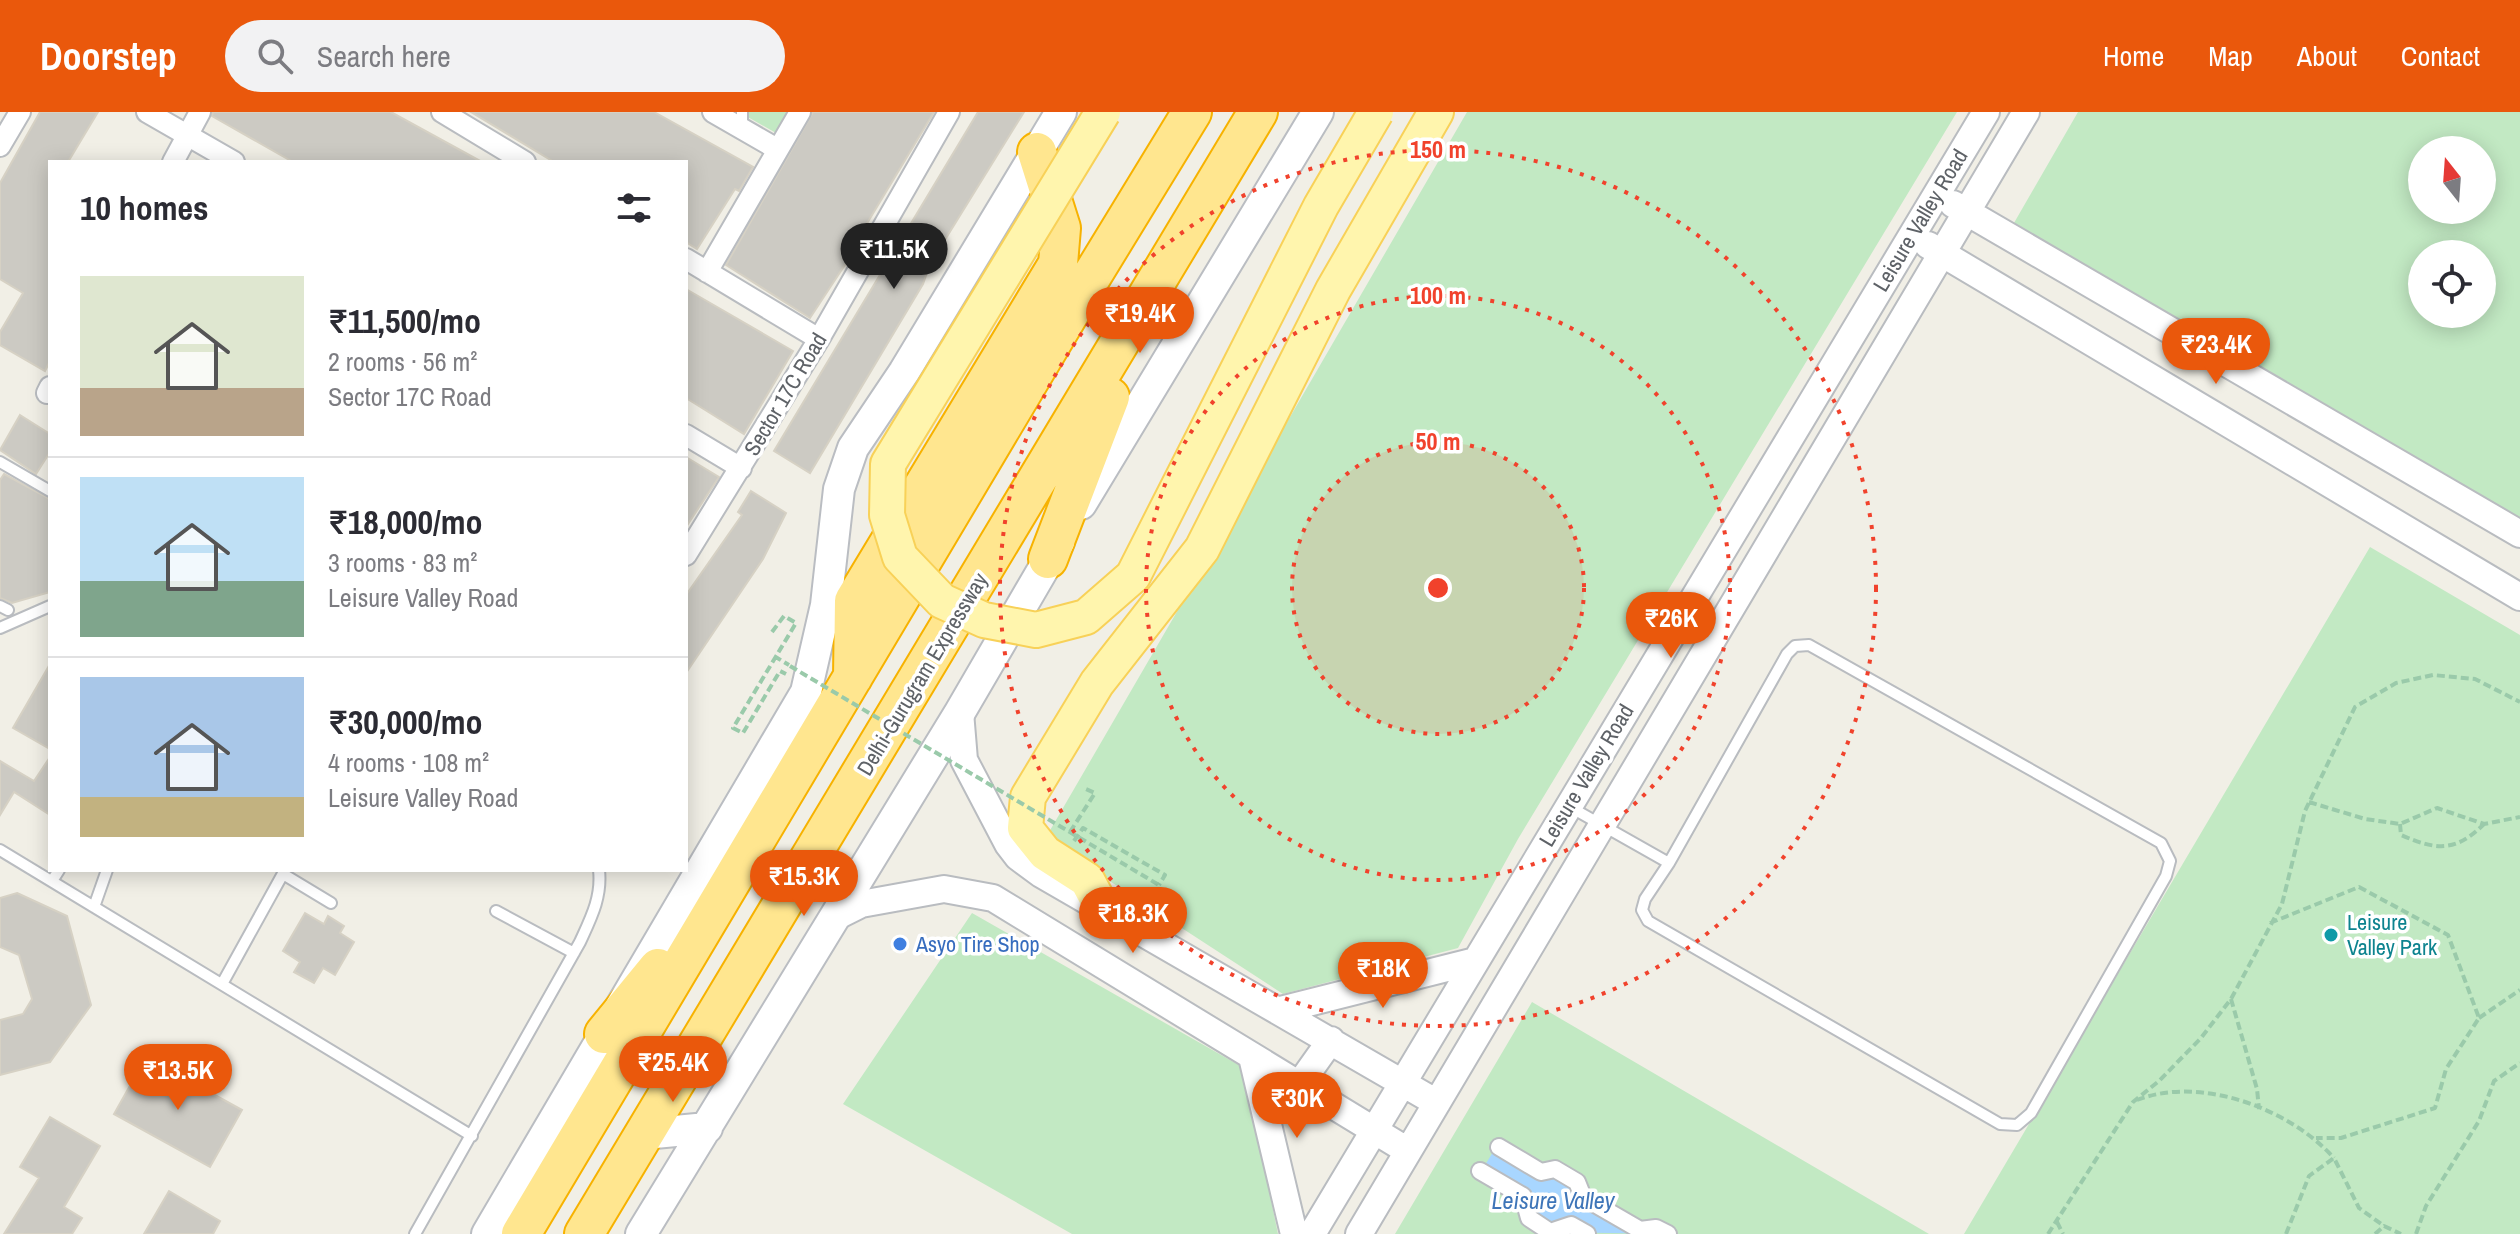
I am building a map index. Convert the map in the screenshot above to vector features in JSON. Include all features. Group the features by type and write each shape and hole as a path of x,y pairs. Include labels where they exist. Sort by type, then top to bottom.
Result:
{"highway":[{"path":"521,1234 1192,112"},
{"name":"Delhi-Gurugram Expressway","path":"603,1216 644,1134 1253,121"},
{"path":"853,677 854,601 1058,264 1061,228 1037,152"},
{"path":"1048,559 1145,305"},
{"path":"604,1034 740,867"}],"main road":[{"path":"487,1234 806,692 826,605 839,489 853,448 1061,112"},
{"path":"1103,112 888,464 887,515 900,557 942,601 984,620 1036,630 1086,617 1133,576 1321,206 1376,112"},
{"path":"641,1234 960,712 1048,559 1318,112"},
{"path":"1103,910 1087,880 1045,853 1025,828 1028,797 1097,683 1202,549 1333,290 1436,112"},
{"path":"644,1134 707,1128"}],"street":[{"path":"0,146 20,112"},
{"path":"147,112 189,133 231,160"},
{"path":"174,160 200,112"},
{"path":"442,112 522,160"},
{"path":"713,112 742,120 777,149"},
{"path":"707,272 800,112"},
{"name":"Sector 17C Road","path":"688,552 819,339 949,112"},
{"name":"Leisure Valley Road","path":"1312,1234 1986,112"},
{"name":"Leisure Valley Road","path":"1359,1234 2026,112"},
{"path":"1935,196 1966,211 2520,534"},
{"path":"1912,234 2520,597"},
{"path":"688,260 819,339"},
{"name":"Sector 17C Road","path":"688,436 741,468"},
{"path":"960,712 964,760 1008,844 1018,857 1041,874 1437,1103"},
{"path":"835,917 861,904 944,889 993,898 1408,1151"},
{"path":"1280,1010 1475,961"},
{"path":"1299,1085 1331,1040"},
{"path":"1252,1057 1294,1234"},
{"path":"1499,1147 1541,1172 1555,1169 1577,1182 1583,1197 1640,1230 1656,1228 1668,1234"},
{"path":"1480,1171 1523,1196 1529,1218 1550,1232 1571,1225 1587,1234"}],"lane":[{"path":"0,462 48,490"},
{"path":"0,628 48,607"},
{"path":"1809,645 2161,843 2170,861 2166,876 2031,1113 2017,1125 2000,1124 1648,921 1642,910 1645,899 1669,863 1787,654 1795,646 1809,645"},
{"path":"1568,806 1669,863"},
{"path":"0,850 472,1136"},
{"path":"52,881 58,872"},
{"path":"94,907 106,872"},
{"path":"222,984 284,872 331,903"},
{"path":"415,1234 574,953 595,910 599,872"},
{"path":"496,911 574,953"}],"path":[{"path":"772,632 784,616 796,623 733,728 743,733 780,671 786,674"},
{"path":"774,656 1070,832 1083,840 1159,885 1165,875 1083,828 1078,836 1073,843"},
{"path":"2048,1234 2133,1102 2159,1081 2201,1038 2231,999 2282,904 2309,802 2355,707 2396,683 2433,675 2475,679 2520,702"},
{"path":"1070,832 1095,793 1086,789"},
{"path":"2309,802 2365,819 2400,824 2437,808 2484,824 2520,817"},
{"path":"2400,824 2401,835 2432,848 2469,839 2484,824"},
{"path":"2270,923 2359,887 2448,935 2479,1018"},
{"path":"2316,1138 2341,1138 2435,1108 2446,1069 2479,1018 2520,990"},
{"path":"2231,999 2257,1089 2259,1110"},
{"path":"2416,1234 2426,1206 2479,1121 2494,1081 2520,1063"},
{"path":"2133,1102 2161,1091 2199,1091 2234,1097 2316,1138 2334,1158 2359,1208 2401,1234"},
{"path":"2286,1234 2309,1176 2334,1158"},
{"path":"2056,1221 2063,1234"},
{"path":"2375,1234 2384,1226"}],"green space":[{"path":"739,112 798,112 783,137"},
{"path":"1467,112 1957,112 1518,839 1458,948 1283,994 1045,839"},
{"path":"2078,112 2520,112 2520,542 2003,242"},
{"name":"Leisure Valley Park","path":"2370,547 2520,635 2520,1234 1964,1234"},
{"path":"972,913 1244,1068 1278,1234 1072,1234 843,1104"},
{"path":"1532,1002 1929,1234 1395,1234"}],"water":[{"name":"Leisure Valley","path":"1496,1147 1555,1169 1583,1197 1668,1234 1550,1232 1523,1196 1482,1170"}],"building":[{"path":"40,112 98,112 69,160 48,160 48,365 45,371 0,345 0,332 23,293 0,279 0,183"},
{"path":"213,112 391,112 478,160 289,160 212,116"},
{"path":"471,112 654,112 753,167 739,191 735,189 697,249 688,243 688,160 551,160"},
{"path":"813,112 934,112 854,245 856,248 810,318 726,265"},
{"path":"978,112 1024,112 930,264 923,284 810,473 774,451"},
{"path":"688,290 793,351 744,434 688,399"},
{"path":"20,415 48,433 48,455 36,474 0,450"},
{"path":"688,458 719,477 688,524"},
{"path":"4,474 48,498 48,593 12,603 0,598 0,480"},
{"path":"751,491 786,513 763,559 688,670 688,592 742,515 738,512"},
{"path":"48,667 48,748 13,728"},
{"path":"48,760 48,814 14,792 0,815 0,761 34,781"},
{"path":"17,893 67,916 91,1005 50,1062 0,1075 0,1020 23,1014 32,999 19,955 0,947 0,898"},
{"path":"305,913 324,924 328,916 344,926 340,933 354,942 335,975 323,968 314,983 294,972 300,962 283,951"},
{"path":"146,1057 242,1110 210,1167 114,1114"},
{"path":"50,1117 100,1146 64,1207 82,1218 72,1234 4,1234 39,1178 20,1167"},
{"path":"169,1191 220,1221 213,1234 144,1234"}],"place":[{"name":"Leisure Valley Park","path":"2331,935"},
{"name":"Asyo Tire Shop","path":"900,944"}]}
